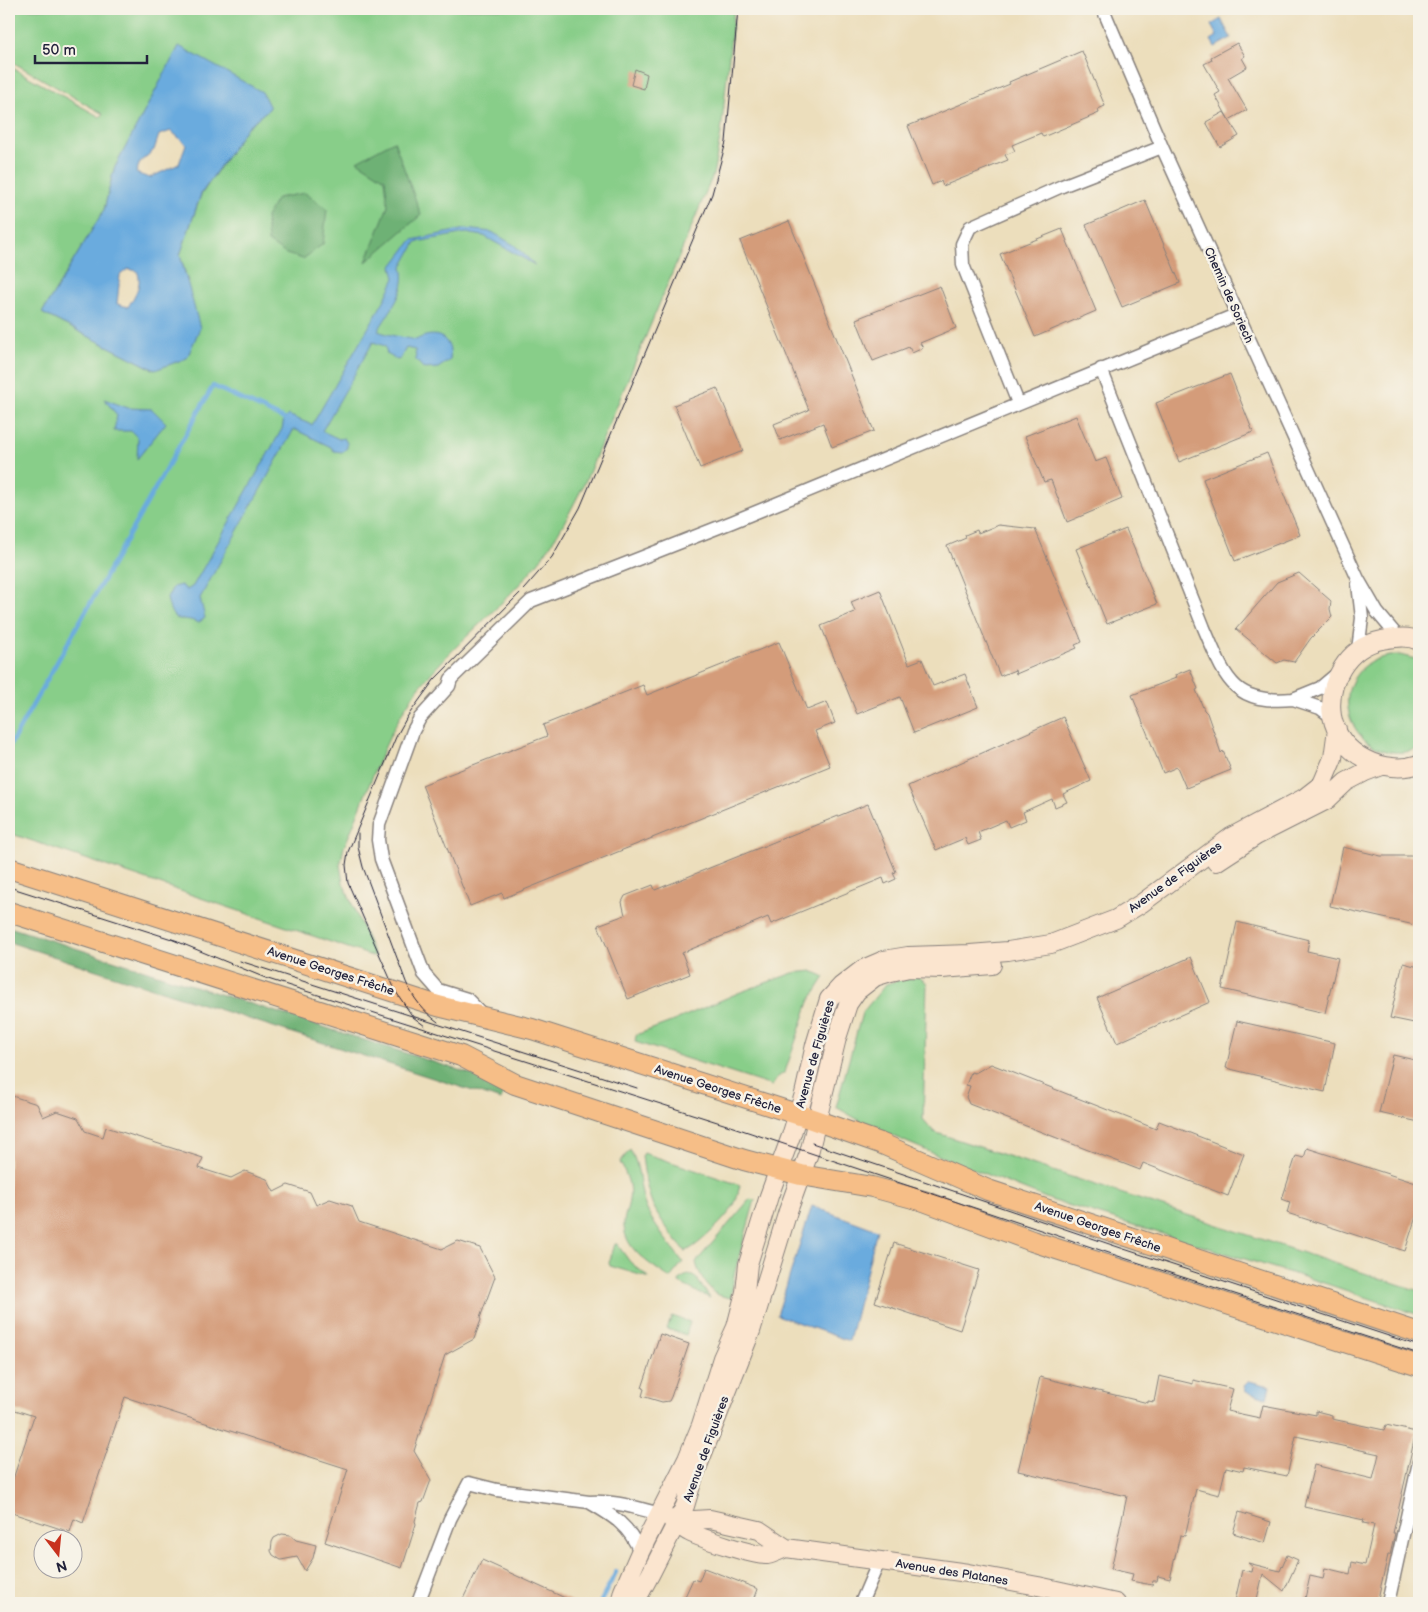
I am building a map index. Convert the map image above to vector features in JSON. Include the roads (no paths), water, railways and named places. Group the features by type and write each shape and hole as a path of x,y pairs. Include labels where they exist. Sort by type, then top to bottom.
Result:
{"main road":[{"path":"1339,672 1347,660 1358,650 1374,642 1413,638"},
{"name":"Avenue de Figuières","path":"632,1603 638,1597 661,1556 685,1506 744,1329 748,1264 797,1115 829,998 840,986 863,969 884,960 908,956 989,953 1051,944 1116,919 1142,903 1231,837 1304,798 1322,784 1333,758 1335,723 1332,694 1339,672"},
{"path":"1335,723 1347,746 1362,758 1380,766 1399,768 1419,764"},
{"name":"Avenue de Figuières","path":"620,1603 623,1591 640,1552 660,1514 701,1425 722,1358 744,1329 762,1297 818,1121 845,1011 857,992 875,977 909,968 942,968 1011,963 1054,956 1090,943 1120,930 1148,914 1221,858 1256,836 1327,800 1346,782 1380,766"},
{"name":"Avenue Georges Frêche","path":"9,868 438,1006 532,1029 818,1121 880,1143 988,1190 1419,1333"},
{"path":"9,912 461,1056 514,1084 744,1160 802,1175 872,1187 924,1200 1032,1241 1419,1366"},
{"path":"660,1514 677,1521"},
{"name":"Avenue des Platanes","path":"677,1521 686,1531 702,1538 766,1555 786,1548 879,1560 977,1574 1116,1603"}],"street":[{"name":"Chemin de Soriech","path":"1103,9 1162,147 1358,579 1377,612 1413,638"},
{"path":"1018,403 963,265 962,244 970,227 1062,186 1162,147"},
{"path":"487,1018 467,999 438,990 424,974 380,859 379,826 413,731 420,718 449,686 451,679 531,602 732,522 1238,314"},
{"path":"1101,370 1204,628 1220,666 1232,682 1245,694 1278,700 1293,699 1320,688 1339,672"},
{"name":"Chemin de Soriech","path":"1358,579 1362,618 1358,650"},
{"path":"1293,699 1320,708 1335,723"},
{"path":"1388,1603 1419,1462"},
{"path":"418,1603 450,1519 469,1483 497,1490 589,1502 618,1503 660,1514"},
{"path":"589,1502 624,1525 634,1538 640,1552"},
{"path":"861,1603 879,1560"}],"water":[{"path":"1221,19 1231,38 1215,47 1211,40 1217,36 1211,25"},
{"path":"179,46 262,92 270,108 247,127 201,194 180,255 200,328 187,358 155,370 42,313 104,210 114,169","holes":["171,131 186,144 179,164 149,178 136,173 140,162 154,150 159,135","128,269 137,271 139,276 139,285 128,307 117,304 120,275"]},
{"path":"465,229 492,232 514,245 535,265 484,236 466,233 416,242 402,267 403,284 397,300 378,331 416,340 430,335 441,337 449,346 450,360 438,368 424,369 416,360 415,350 406,348 400,359 397,360 387,354 385,346 373,342 322,431 339,439 344,438 347,448 342,452 334,451 331,447 294,429 200,598 205,618 198,623 175,617 172,614 167,598 173,587 181,585 187,590 193,586 282,429 284,419 288,415 312,425 385,299 395,278 392,266 412,240"},
{"path":"104,399 128,408 152,409 166,423 137,459 138,438 131,431 114,431 117,415"},
{"path":"812,1206 877,1230 849,1341 777,1315"},
{"path":"1249,1381 1270,1386 1267,1398 1246,1392 1244,1386"}],"waterway":[{"path":"9,747 213,386 284,419"},
{"path":"600,1603 616,1572"}],"tram line":[{"path":"425,1026 413,1017 396,992 348,883 346,865 348,852 396,737 407,717 434,680 524,589 552,557 580,508 712,194 726,142 738,9"},
{"path":"358,833 358,847 363,867 406,982 419,1004 438,1022"},
{"path":"9,887 178,941"},
{"path":"171,939 268,979 733,1127 1121,1257 1419,1354"},
{"path":"240,961 637,1088"},
{"path":"812,1143 1124,1249 1419,1346"}]}
